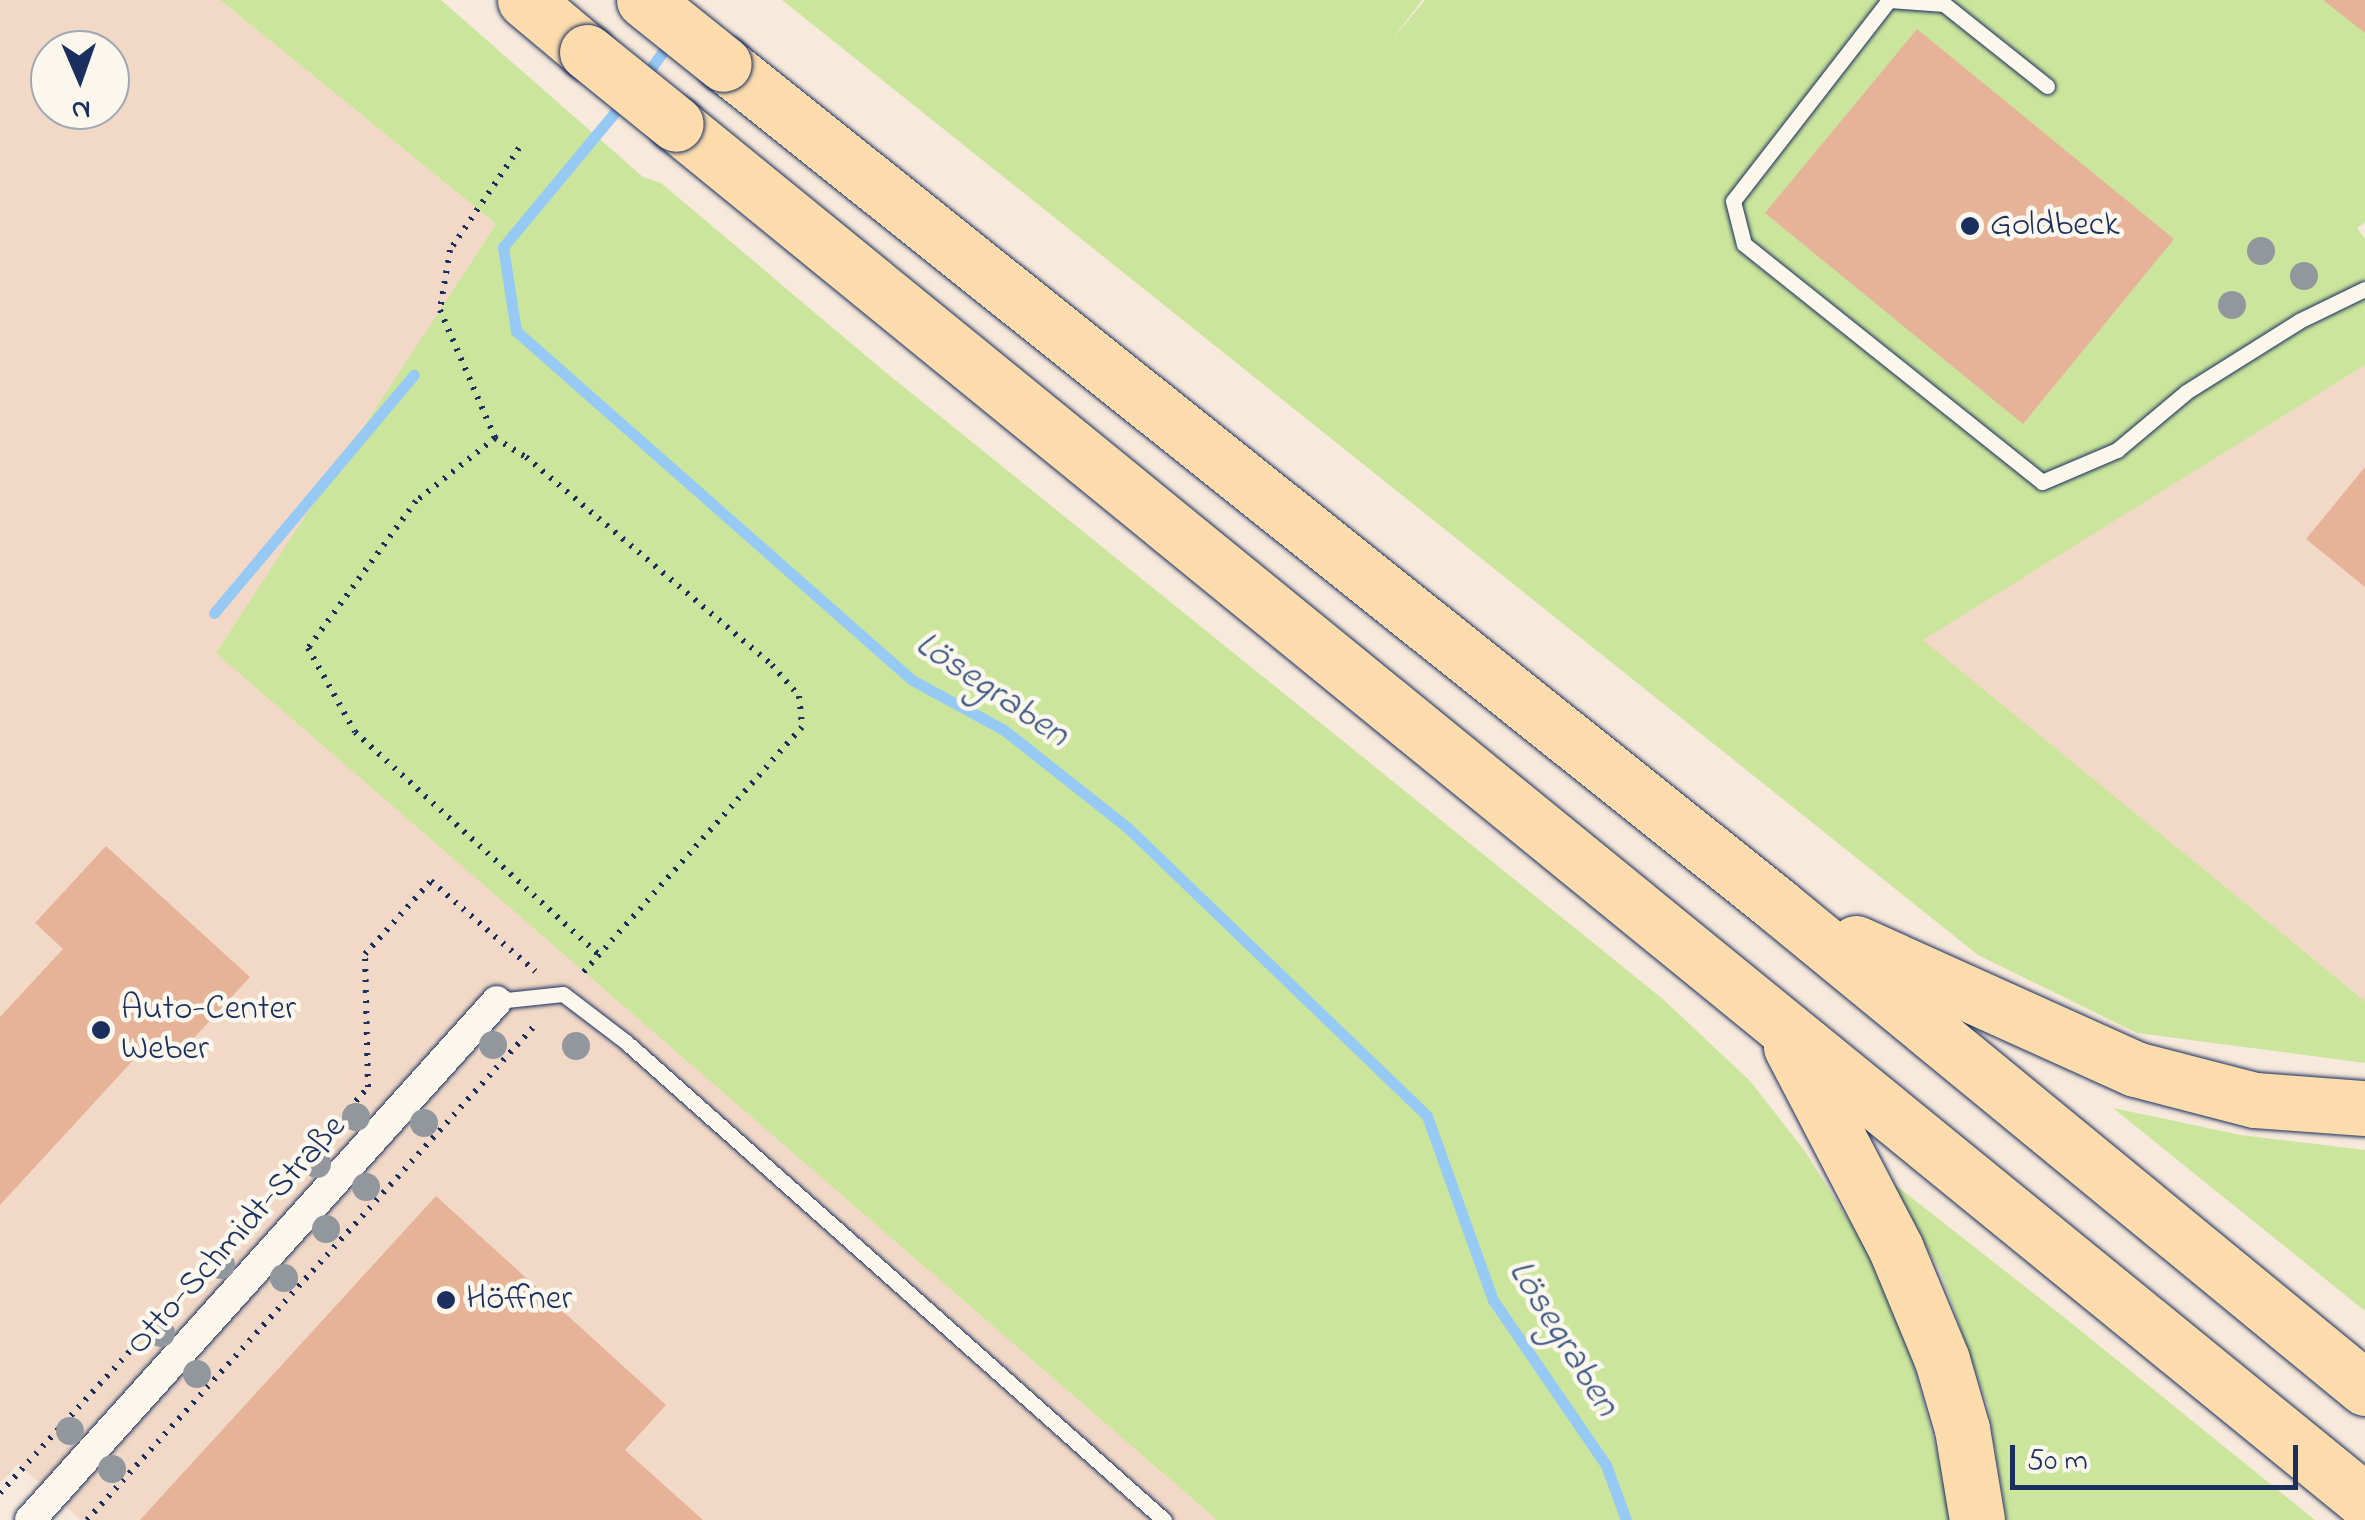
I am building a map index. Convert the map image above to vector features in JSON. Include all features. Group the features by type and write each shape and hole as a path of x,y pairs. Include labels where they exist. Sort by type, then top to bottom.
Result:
{"highway":[{"path":"525,0 2365,1501"},
{"path":"644,0 1777,905 2365,1388"},
{"path":"1777,905 2135,1068 2255,1100 2365,1108"},
{"path":"1777,1022 1856,1166 1942,1360 1962,1429 1976,1520"}],"street":[{"name":"Otto-Schmidt-Straße","path":"30,1520 498,1001"}],"lane":[{"path":"2047,86 1944,4 1889,0 1732,200 1744,244 2042,482 2117,450 2186,392 2299,321 2365,290"},
{"path":"498,1001 563,994 626,1042 1164,1520"}],"path":[{"path":"87,1520 802,728 799,696 729,628 526,457 495,438 440,310 450,250 519,148"},
{"path":"495,438 416,502 308,648 355,732 600,955"},
{"path":"345,1114 368,1087 365,954 430,881 518,957"},
{"path":"0,1493 190,1286"}],"shaded area":[{"path":"0,0 220,0 496,224 217,653 1217,1520 81,1520 18,1464 0,1483"},
{"path":"2365,365 2365,1001 1922,640"}],"green space":[{"path":"220,0 441,0 643,177 661,183 884,371 1664,1000 1750,1081 1804,1150 1863,1243 1902,1321 1955,1520 1217,1520 216,653 496,224"},
{"path":"782,0 1422,0 1391,41 1425,0 2365,0 2365,222 2357,228 2365,239 2365,365 1923,640 2365,1001 2365,1063 2137,1033 1978,955"},
{"path":"2113,1108 2241,1135 2365,1150 2365,1311"},
{"path":"1880,1173 2315,1520 2007,1520 1988,1406 1940,1270"}],"building":[{"path":"2323,0 2365,0 2365,33"},
{"name":"Goldbeck","path":"1917,29 2174,239 2023,424 1765,213"},
{"path":"2365,467 2365,587 2306,539"},
{"name":"Auto-Center Weber","path":"106,846 250,977 171,1063 149,1043 0,1205 0,1017 63,949 35,923"},
{"name":"Höffner","path":"436,1196 666,1405 625,1450 703,1520 140,1520"}],"waterway":[{"name":"Lösegraben","path":"644,78 671,40"},
{"name":"Lösegraben","path":"625,100 503,247 516,331 912,680 1004,730 1128,828 1427,1116 1493,1300 1606,1465 1626,1520"},
{"path":"214,613 414,375"}],"place":[{"name":"Goldbeck","path":"1970,226"},
{"name":"Auto-Center Weber","path":"101,1030"},
{"name":"Höffner","path":"446,1300"}]}
